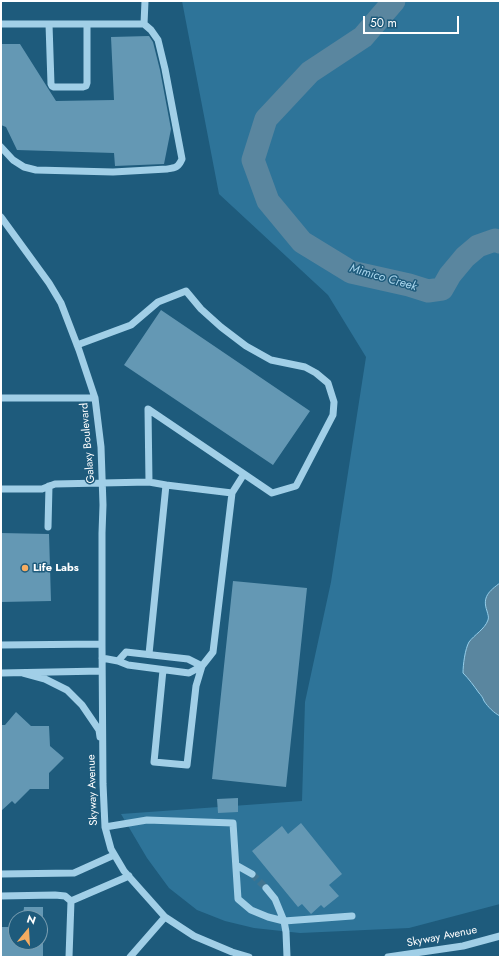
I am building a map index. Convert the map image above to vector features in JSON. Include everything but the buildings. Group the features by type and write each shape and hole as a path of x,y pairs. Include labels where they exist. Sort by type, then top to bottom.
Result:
{"street":[{"path":"144,24 145,1"},
{"path":"1,24 144,24 151,30 158,40 182,159 179,165 174,168 167,169 113,172 36,170 24,167 13,160 1,147"},
{"path":"49,24 52,86 83,87 86,86 87,83 87,24"},
{"name":"Galaxy Boulevard","path":"1,216 49,283 61,303 95,398 101,447 103,505 102,644"},
{"path":"77,345 131,324 158,302 186,291 201,309 246,346 271,360 305,367 316,373 328,383 334,402 333,415 296,486 272,493 148,409 149,482"},
{"path":"1,398 95,398"},
{"path":"163,670 154,762 187,765 196,686 202,666 212,652 232,493 244,474"},
{"path":"2,490 42,489 55,484 149,482 232,493"},
{"path":"149,654 166,485"},
{"path":"48,527 49,486"},
{"path":"1,645 102,644"},
{"name":"Skyway Avenue","path":"102,644 103,784 105,827 111,849 124,871 164,917 194,936 232,952 249,957"},
{"path":"118,661 126,652 188,659 202,666"},
{"path":"102,658 118,661 128,665 189,673 202,666"},
{"path":"1,673 102,671"},
{"path":"23,673 45,679 67,690 82,704 99,730 103,754"},
{"path":"105,827 147,820 233,822 238,899 251,910 268,918 284,921 352,916"},
{"path":"1,874 74,873 114,855"},
{"path":"236,865 252,874"},
{"path":"71,901 128,876"},
{"path":"266,888 275,899 284,921 286,932 286,957"},
{"path":"1,896 55,895 65,896 71,901"},
{"path":"69,957 71,901"},
{"path":"130,957 164,917"},
{"name":"Skyway Avenue","path":"388,957 463,946 500,936"}],"shaded area":[{"path":"182,1 500,1 500,904 409,928 300,933 254,928 225,921 197,910 169,888 147,858 121,814 302,801 305,702 331,582 366,357 328,295 219,194"},
{"path":"500,583 500,716 493,712 463,673 463,666 466,649 469,642 487,623 488,616 485,602 486,598"}],"waterway":[{"name":"Mimico Creek","path":"394,1 363,37 310,72 266,119 253,160 268,201 302,242 351,272 409,285 428,291 442,289 450,275 465,257 478,246 495,240 500,242"}],"tunnel":[{"path":"252,874 266,888"}],"place":[{"name":"Life Labs","path":"25,568"}]}
